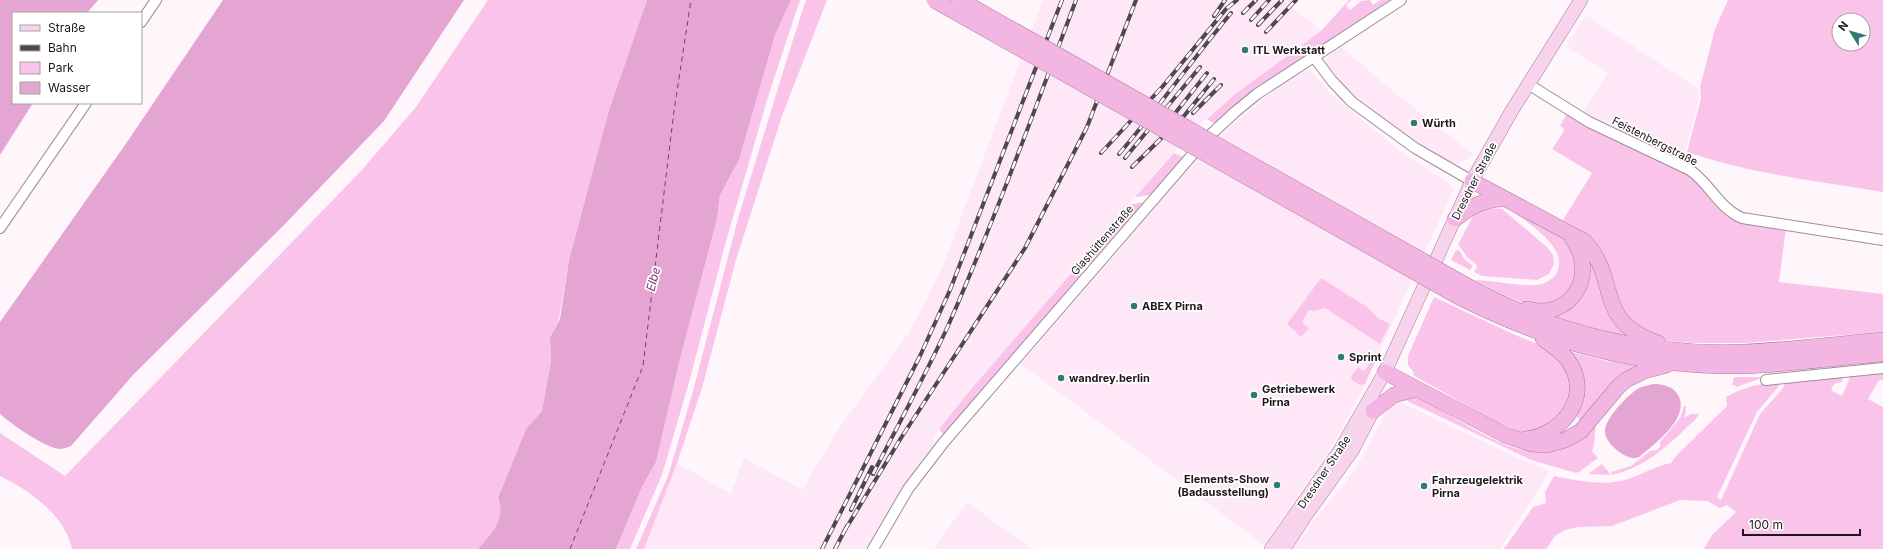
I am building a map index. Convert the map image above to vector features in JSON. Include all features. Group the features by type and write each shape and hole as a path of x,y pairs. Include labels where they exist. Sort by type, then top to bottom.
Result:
{"highway":[{"path":"934,0 1460,290 1537,312 1555,308 1569,300 1581,282 1583,276 1583,261 1578,247 1570,235 1563,229"},
{"path":"960,0 1527,329 1552,345 1567,358 1575,375 1577,392 1571,412 1557,427 1540,436 1525,439 1514,439"},
{"path":"1472,181 1584,241 1594,253 1600,265 1612,306 1626,326 1642,337 1688,351"},
{"path":"1455,219 1478,203 1491,199 1504,199"},
{"path":"1492,299 1510,308 1569,330 1621,343 1688,351 1742,352 1883,340"},
{"path":"1527,329 1614,355 1674,363 1744,365 1883,354"},
{"path":"1385,372 1493,430 1514,439 1531,444 1542,445 1566,440 1581,430 1611,394 1626,380 1644,371 1674,363"},
{"path":"1372,407 1394,395 1416,389"}],"main road":[{"name":"Dresdner Straße","path":"1284,549 1306,515 1352,451 1372,407 1385,372 1472,181 1499,131 1581,0"},
{"name":"Dresdner Straße","path":"1271,549 1372,407"}],"street":[{"path":"142,21 156,0"},
{"name":"Glashüttenstraße","path":"873,549 908,489 944,442 1206,139 1235,112 1282,77 1401,0"},
{"path":"1314,57 1332,81 1352,102 1416,148 1472,181"},
{"name":"Feistenbergstraße","path":"1528,84 1589,122 1690,170 1704,182 1723,206 1734,215 1742,218 1883,240"},
{"path":"0,228 85,104"},
{"path":"1766,380 1883,368"}],"shaded area":[{"path":"1043,0 1300,0 1292,7 1321,31 1234,95 1203,121 1162,165 939,429 933,439 936,443 904,488 867,549 644,549 677,463 731,494 744,458 803,490 818,462 844,421 908,334 929,295 944,263"},
{"path":"1586,15 1698,89 1699,98 1685,152 1665,148 1598,119 1596,122 1581,115 1608,72 1566,47"},
{"path":"1341,47 1404,100 1473,154 1468,159 1460,161 1459,164 1450,163 1432,155 1354,99 1340,85 1328,69 1326,63 1327,57"},
{"path":"1305,71 1312,72 1331,94 1400,151 1449,184 1453,190 1365,384 1344,425 1323,459 1264,545 1021,364 1180,179 1231,126 1270,94"},
{"path":"1396,402 1400,402 1513,456 1550,471 1500,549 1294,549 1315,519 1346,482 1365,452 1387,411"},
{"path":"967,502 1032,549 934,549"}],"green space":[{"path":"488,0 647,0 609,110 569,260 559,319 550,337 551,361 542,411 526,429 498,498 500,506 499,520 493,532 478,549 72,549 62,525 54,515 34,496 0,476 0,433 65,476 361,171 416,107"},
{"path":"791,0 800,0 768,97 725,245 690,379 662,475 630,549 616,549 642,487 656,462 679,363 717,219 720,195 739,160 775,35"},
{"path":"806,0 827,0 782,116 736,260 702,388 677,463 644,549 636,549 668,476 693,391 739,215"},
{"path":"1349,0 1352,0 1346,5 1350,10 1361,1 1370,0 1373,5 1381,0 1390,0 1267,81 1215,124 1207,119 1234,95 1321,31"},
{"path":"1728,0 1883,0 1883,192 1735,166 1687,152 1701,99 1700,87 1715,29"},
{"path":"1568,112 1690,173 1721,208 1786,228 1779,282 1883,294 1883,332 1745,343 1691,343 1660,340 1633,327 1572,226 1563,220 1592,173 1552,149 1564,131 1560,126"},
{"path":"1174,153 1183,157 1150,195 1135,197"},
{"path":"1144,202 1089,265 1089,253 1129,205"},
{"path":"1486,208 1502,209 1547,247 1553,255 1554,264 1549,274 1537,280 1482,276 1474,272 1477,267 1476,265 1467,257 1458,245 1473,216"},
{"path":"1511,210 1563,237 1576,252 1577,282 1560,302 1530,306 1476,281 1538,285 1547,282 1556,274 1559,264 1558,255 1553,246 1536,229"},
{"path":"1582,245 1633,337 1592,329 1548,314 1567,307"},
{"path":"1456,250 1460,251 1464,259 1473,266 1470,270 1451,260"},
{"path":"1080,263 1081,275 944,435 939,429 968,393"},
{"path":"1321,278 1367,307 1378,318 1390,324 1380,344 1325,308 1315,311 1309,310 1302,322 1309,328 1301,337 1287,324"},
{"path":"1434,297 1542,346 1567,366 1572,395 1553,426 1523,433 1520,432 1496,422 1413,375 1414,373 1408,365 1408,356"},
{"path":"1564,350 1602,360 1637,366 1581,422 1577,416 1583,396 1582,382"},
{"path":"1379,353 1365,384 1360,385 1352,380 1351,377 1358,367 1364,371 1370,363 1365,358"},
{"path":"1883,371 1883,380 1879,380 1868,399 1883,407 1883,549 1704,549 1712,535 1736,512 1727,505 1720,508 1707,501 1680,500 1612,526 1578,527 1565,530 1555,536 1546,549 1504,549 1533,507 1546,503 1545,492 1554,476 1573,480 1602,483 1622,481 1671,463 1675,457 1727,406 1726,397 1740,390 1753,386 1779,382 1779,386 1757,412 1717,497 1721,500 1760,414 1783,388 1785,382 1843,376 1842,382 1834,384 1831,390 1842,396 1851,375"},
{"path":"1734,377 1761,377 1736,387 1735,385 1732,385"},
{"path":"1412,396 1495,440 1512,447 1528,451 1540,450 1547,447 1597,421 1592,451 1598,458 1576,473 1531,460 1407,401 1406,398"},
{"path":"1684,406 1686,406 1685,418 1690,414 1699,414 1668,445 1651,458 1633,468 1612,475 1611,472 1631,466 1650,451 1657,450 1660,447 1660,442 1680,418"},
{"path":"1602,464 1611,475 1588,474"}],"water":[{"path":"0,0 98,0 88,12 12,12 12,104 32,104 0,155"},
{"path":"223,0 464,0 384,121 284,225 133,375 71,446 62,449 48,445 21,430 0,414 0,322 125,145"},
{"name":"Elbe","path":"647,0 791,0 775,35 739,160 720,195 717,219 679,363 656,462 642,487 616,549 478,549 493,532 499,520 500,506 498,498 526,429 542,411 551,361 550,337 560,319 569,260 609,110"},
{"path":"1653,384 1667,386 1676,392 1681,404 1680,413 1669,430 1639,457 1628,457 1612,446 1608,441 1605,431 1606,426 1613,413 1631,394 1641,387"}],"ferry route":[{"path":"570,549 643,366 674,111 691,0"}],"railway":[{"path":"822,549 920,356 950,290 1062,0"},
{"path":"873,474 948,326 1014,164 1076,0"},
{"path":"845,530 901,438 1025,248 1087,127 1136,0"},
{"path":"1214,16 1225,0"},
{"path":"1101,153 1163,86 1226,9 1237,0"},
{"path":"1243,13 1256,0"},
{"path":"1251,20 1269,0"},
{"path":"1258,25 1282,0"},
{"path":"1266,32 1296,0"},
{"path":"1119,154 1231,13"},
{"path":"1125,158 1200,67"},
{"path":"1161,131 1207,73"},
{"path":"1132,167 1184,116 1214,79"},
{"path":"1193,113 1221,85"},
{"path":"851,510 872,467"},
{"path":"835,549 847,526"}],"place":[{"name":"ITL Werkstatt","path":"1245,50"},
{"name":"Würth","path":"1414,123"},
{"name":"ABEX Pirna","path":"1134,306"},
{"name":"Sprint","path":"1341,357"},
{"name":"wandrey.berlin","path":"1061,378"},
{"name":"Getriebewerk Pirna","path":"1254,395"},
{"name":"Elements-Show (Badausstellung)","path":"1277,485"},
{"name":"Fahrzeugelektrik Pirna","path":"1424,486"}]}
